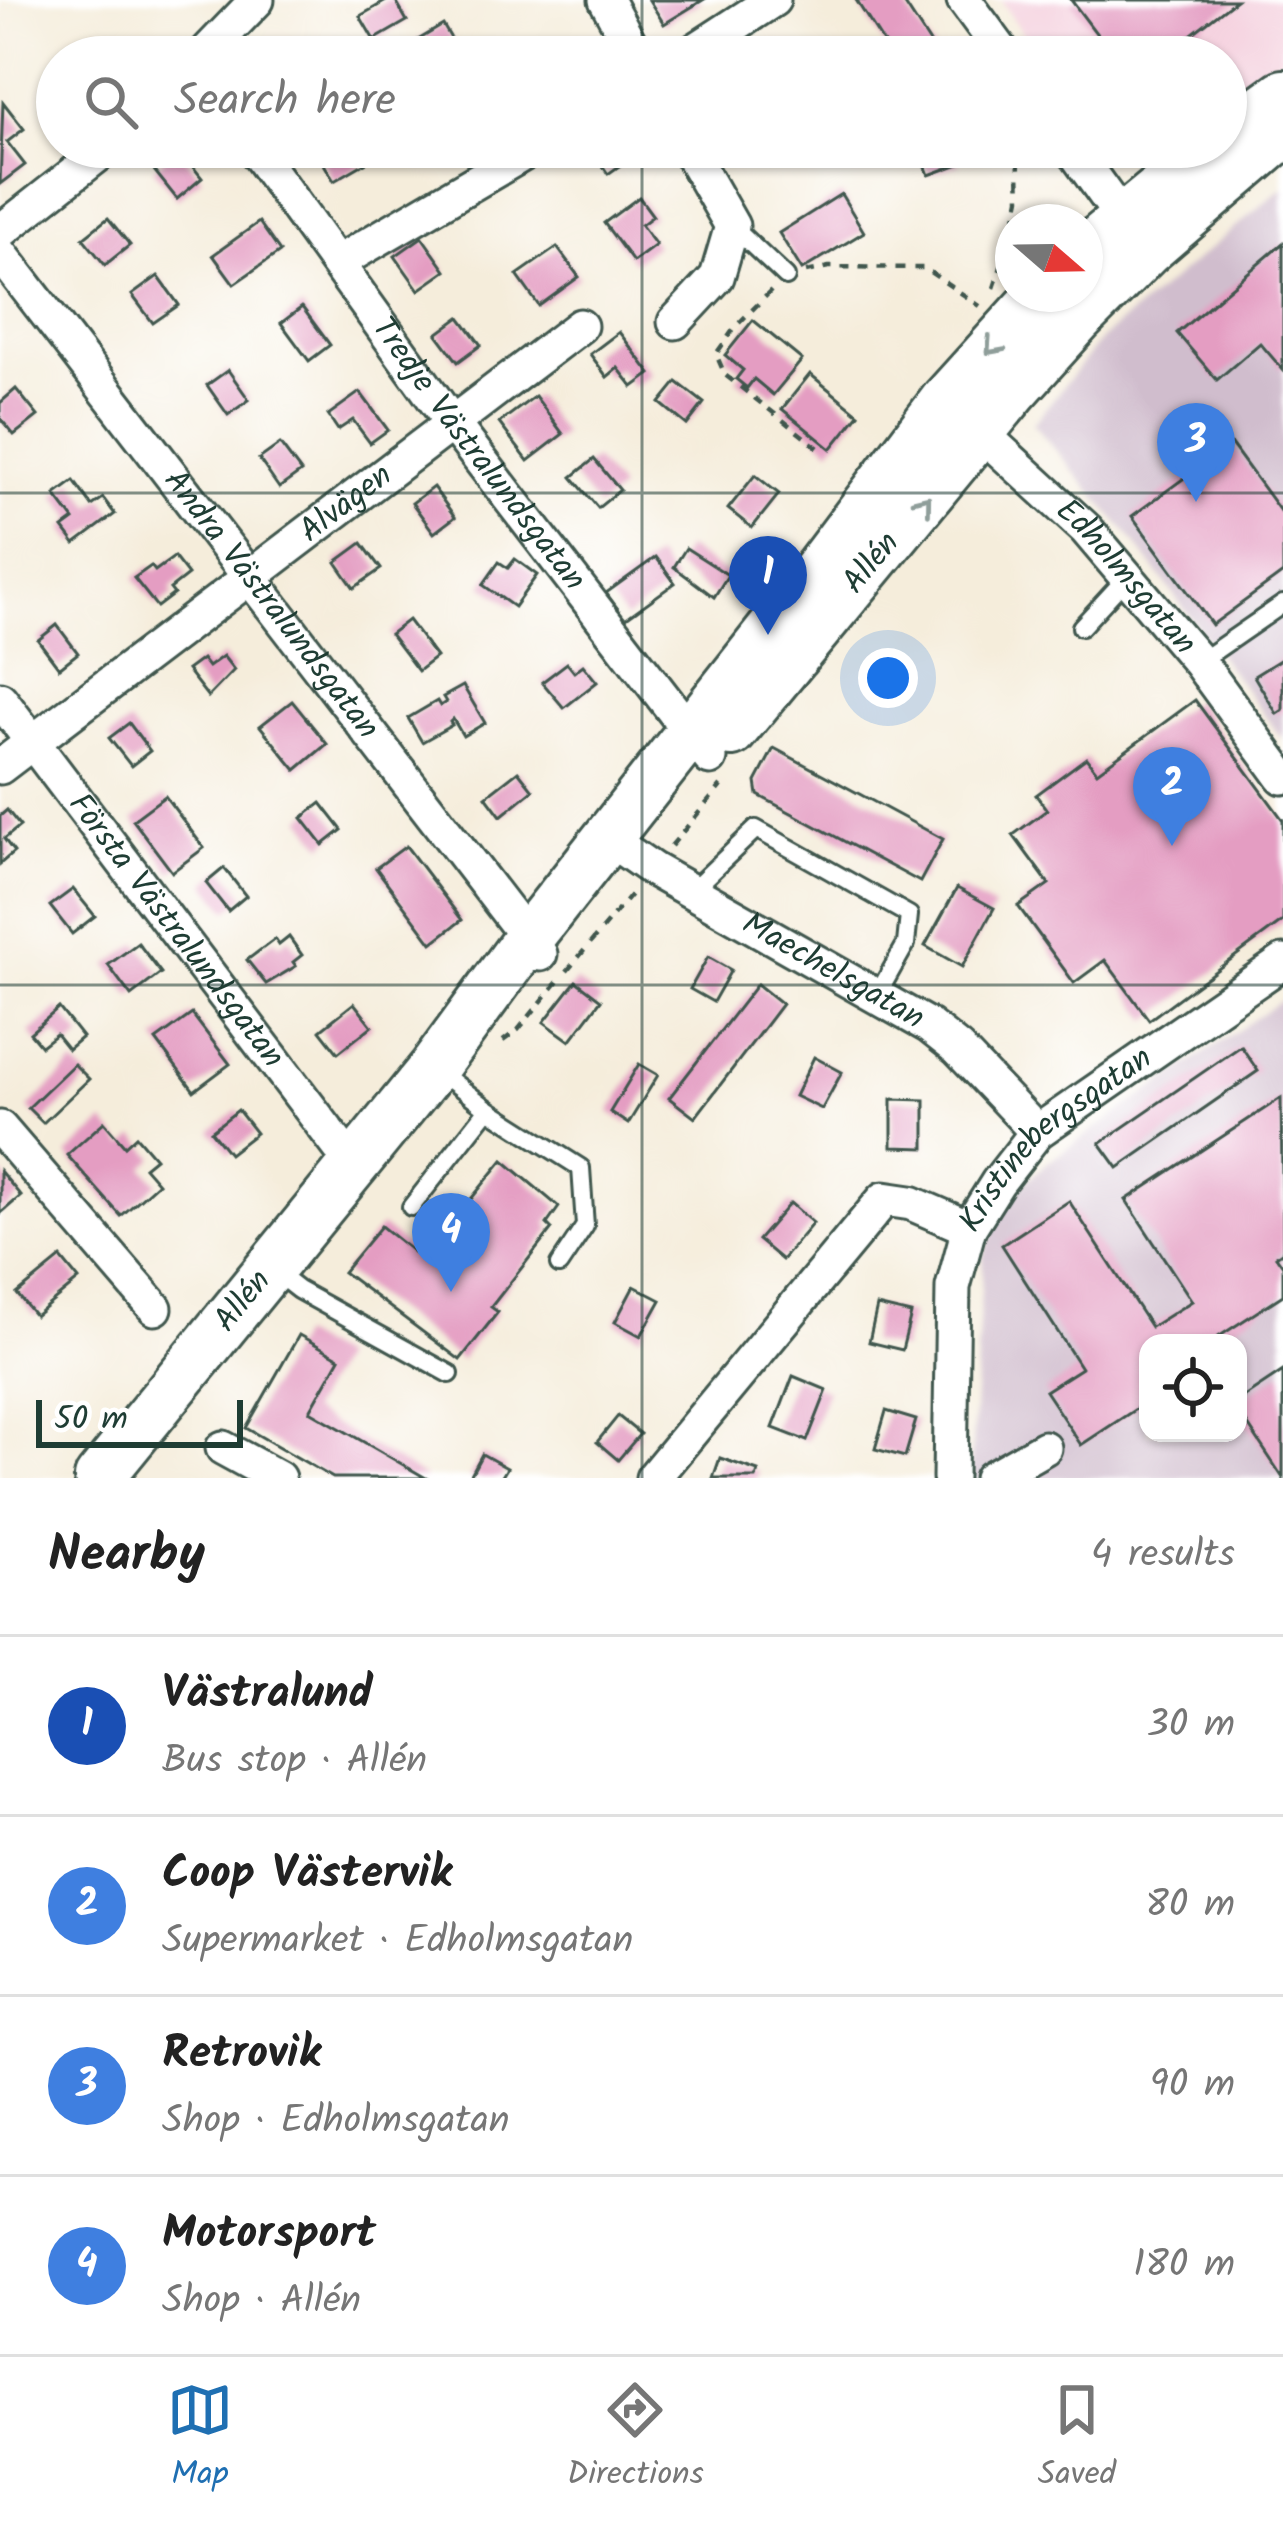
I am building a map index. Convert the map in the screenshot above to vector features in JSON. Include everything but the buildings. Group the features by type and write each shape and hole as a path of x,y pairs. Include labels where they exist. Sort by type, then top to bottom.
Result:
{"main road":[{"path":"1247,120 1283,94"},
{"name":"Allén","path":"1247,159 1283,134"},
{"name":"Allén","path":"100,1478 534,948 629,854 1078,320 1135,235 1193,168"},
{"name":"Allén","path":"1103,245 1135,235 1233,168"},
{"name":"Allén","path":"710,756 945,400 1025,312"}],"street":[{"path":"222,36 257,0"},
{"path":"606,0 626,36"},
{"path":"717,36 773,0"},
{"path":"964,0 991,36"},
{"path":"0,232 81,168"},
{"name":"Tredje Västralundsgatan","path":"268,168 451,422 710,756"},
{"path":"337,263 499,168"},
{"path":"675,322 717,278 732,226 699,168"},
{"path":"1086,168 1135,235"},
{"name":"Andra Västralundsgatan","path":"0,253 534,948"},
{"name":"Alvägen","path":"0,767 580,326"},
{"name":"Edholmsgatan","path":"945,400 1086,529 1199,662 1283,777"},
{"name":"Första Västralundsgatan","path":"0,699 353,1165"},
{"name":"Maechelsgatan","path":"629,854 929,1026 958,1048 1037,1132"},
{"name":"Kristinebergsgatan","path":"653,1478 884,1199 911,1203 969,1228 1037,1132 1283,962"},
{"path":"0,1127 155,1308"},
{"path":"950,1478 953,1287 969,1228"},
{"path":"223,1448 278,1478"},
{"path":"991,1478 1044,1448"}],"lane":[{"path":"732,226 786,277"},
{"path":"1082,627 1127,577"},
{"path":"1199,662 1283,604"},
{"path":"691,891 756,829 909,915 906,944 877,997"},
{"path":"434,1067 581,1168 585,1226 559,1265"},
{"path":"411,1207 488,1108"},
{"path":"270,1268 298,1290 450,1374"}],"path":[{"path":"1019,168 1019,204"},
{"path":"821,450 725,375 716,354 736,326 786,277 829,267 925,268 986,310"},
{"path":"501,1042 518,1030 629,854 710,756"}],"shaded area":[{"path":"1001,0 1283,0 1283,56 1247,89 1247,36 1024,36"},
{"path":"1283,188 1283,740 1128,534 1033,424 1102,338"},
{"path":"1283,999 1283,1478 970,1478 983,1255 1006,1201 1045,1164"}],"place":[{"name":"Retrovik","path":"1196,502"},
{"name":"Västralund","path":"768,635"},
{"name":"Coop Västervik","path":"1172,846"},
{"name":"Motorsport","path":"451,1292"}]}
